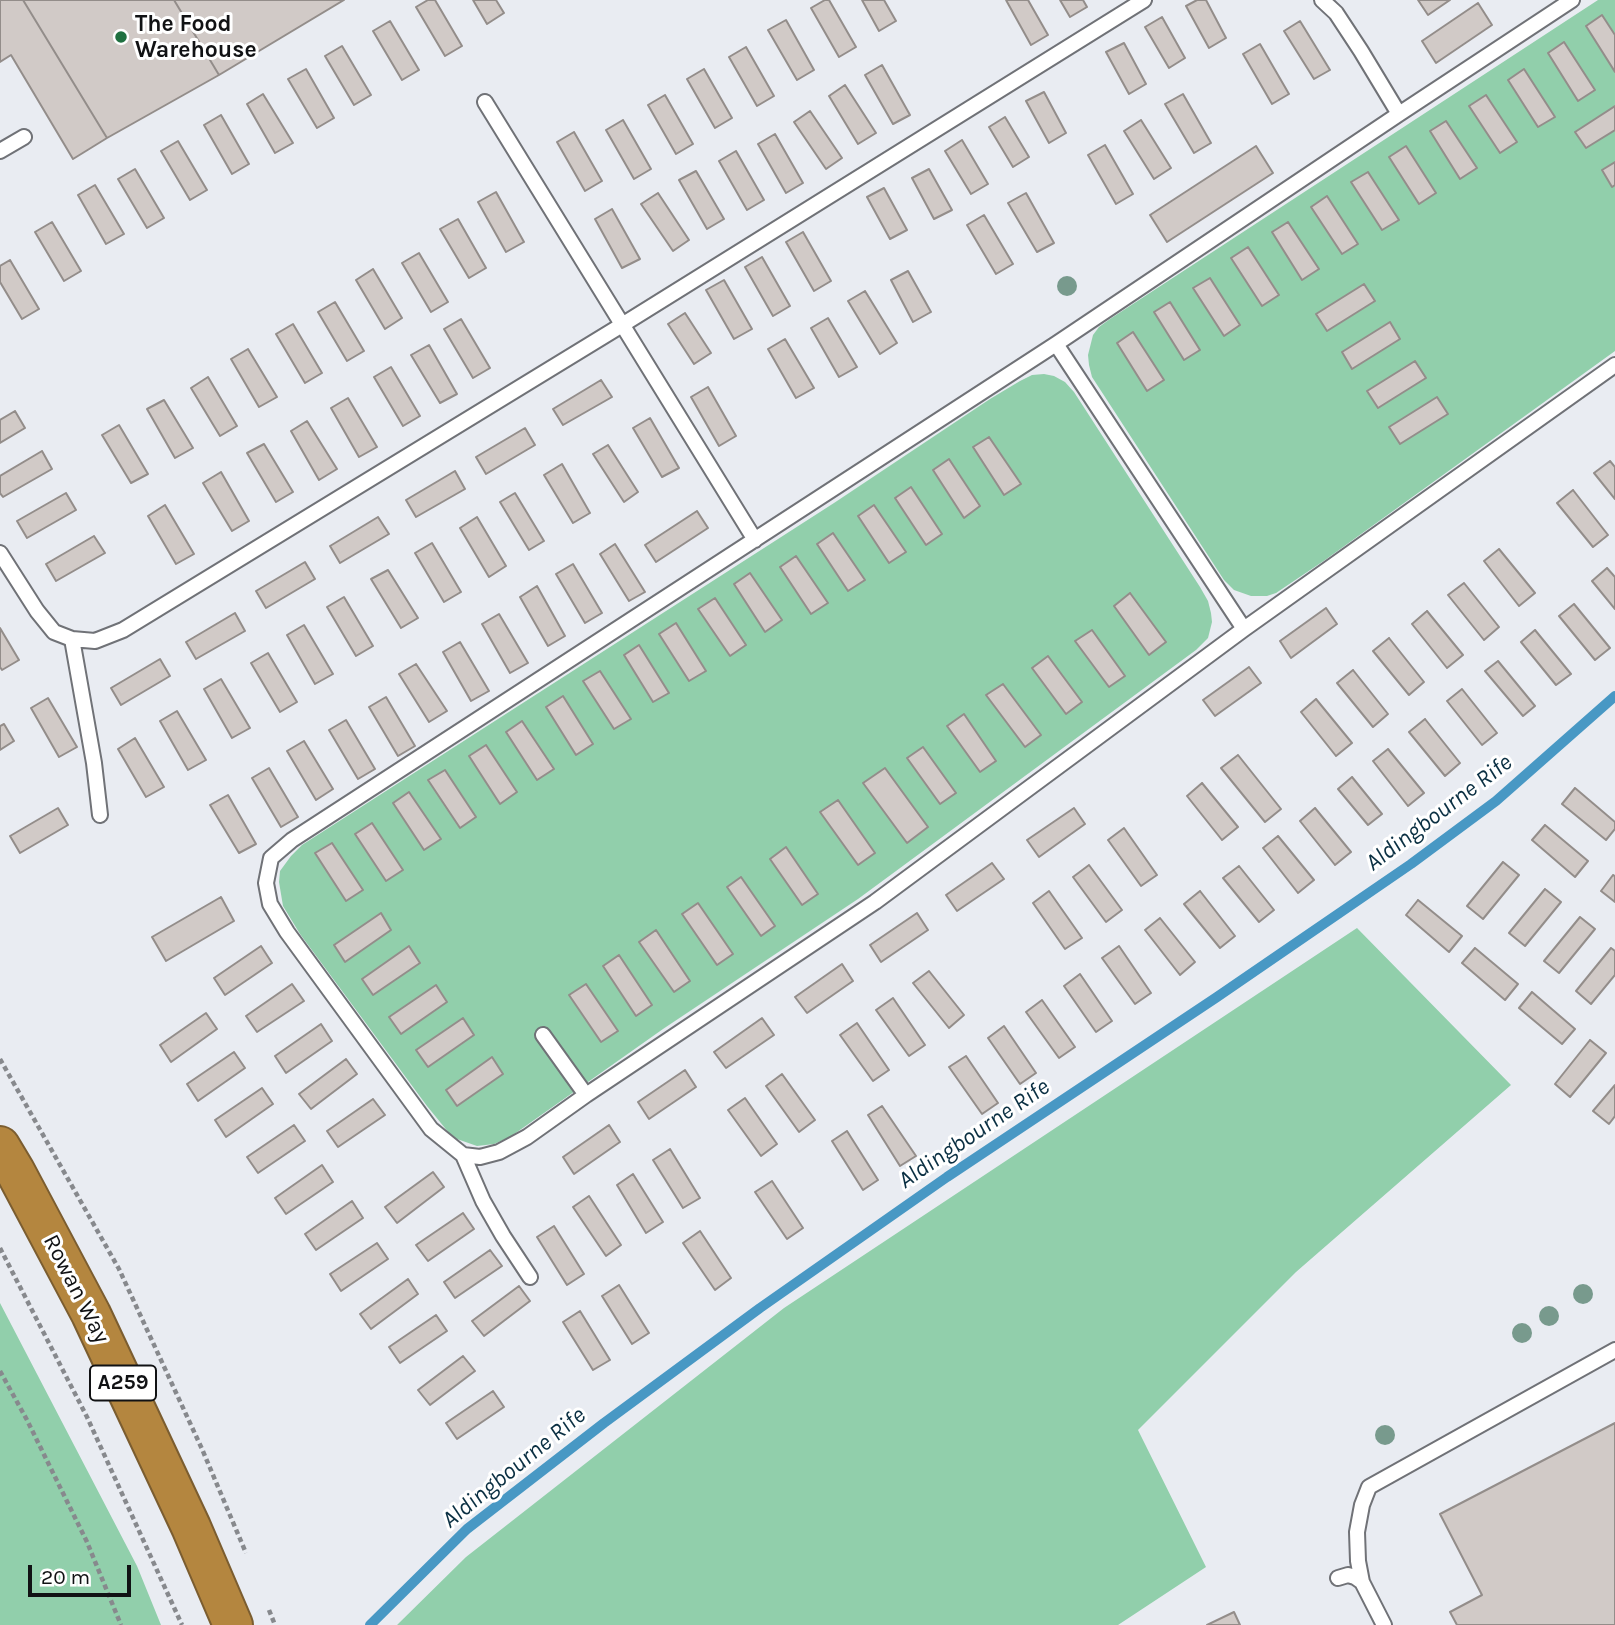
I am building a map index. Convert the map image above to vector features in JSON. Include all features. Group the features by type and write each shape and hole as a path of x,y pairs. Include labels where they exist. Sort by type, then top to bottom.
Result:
{"highway":[{"name":"Rowan Way","path":"0,1146 91,1314 191,1527 233,1625"}],"lane":[{"path":"0,552 37,611 54,632 72,639 95,641 124,630 622,325 1144,0"},
{"path":"1322,0 1336,13 1399,114"},
{"path":"530,1277 483,1201 463,1155 431,1129 287,932 270,904 266,883 271,858 292,840 1056,344 1572,0"},
{"path":"485,102 755,540"},
{"path":"0,151 24,137"},
{"path":"1056,344 1244,629"},
{"path":"463,1155 480,1157 499,1152 527,1137 875,901 1244,629 1615,365"},
{"path":"72,639 94,763 100,814"},
{"path":"543,1035 586,1095"},
{"path":"1384,1625 1362,1582 1357,1560 1357,1532 1362,1505 1369,1487 1615,1350"},
{"path":"1338,1578 1348,1575 1362,1582"}],"path":[{"path":"0,1248 87,1417 182,1625"},
{"path":"0,1371 87,1542 121,1625"}],"green space":[{"path":"1598,0 1615,0 1615,351 1276,593 1251,596 1234,590 1224,580 1092,377 1088,355 1093,335 1110,319"},
{"path":"1044,374 1065,382 1074,392 1200,587 1211,613 1208,638 1196,650 858,899 663,1029 510,1137 494,1144 477,1146 449,1133 300,934 283,906 280,871 291,856 302,845 834,503 990,399 1032,375"},
{"path":"1357,928 1511,1085 1296,1272 1138,1430 1206,1567 1118,1625 397,1625 466,1557 784,1308"},
{"path":"0,1303 137,1566 161,1625 0,1625"}],"building":[{"path":"0,0 23,0 107,138 73,159 11,55 0,62"},
{"name":"The Food Warehouse","path":"23,0 174,0 219,75 107,138"},
{"path":"174,0 344,0 219,75"},
{"path":"428,0 435,0 462,46 445,56 416,7"},
{"path":"473,0 496,0 504,13 487,24"},
{"path":"829,0 856,47 839,57 811,8"},
{"path":"862,0 884,0 896,21 879,31"},
{"path":"1006,0 1028,0 1048,35 1031,45"},
{"path":"1060,0 1083,0 1087,7 1070,17"},
{"path":"1197,0 1206,0 1226,38 1209,48 1186,6"},
{"path":"1418,0 1450,0 1428,15"},
{"path":"1478,3 1492,25 1436,63 1422,41"},
{"path":"1602,15 1615,35 1615,72 1586,26"},
{"path":"1162,17 1185,58 1169,68 1145,27"},
{"path":"786,20 814,70 797,80 768,30"},
{"path":"390,21 419,70 402,80 373,31"},
{"path":"1300,21 1330,70 1314,79 1284,31"},
{"path":"1564,42 1595,90 1578,101 1548,53"},
{"path":"1124,43 1146,84 1129,94 1106,52"},
{"path":"1260,44 1289,94 1272,104 1243,54"},
{"path":"342,46 371,95 354,105 325,56"},
{"path":"746,47 774,96 757,106 729,57"},
{"path":"882,65 910,115 893,124 865,75"},
{"path":"306,69 334,118 317,128 288,79"},
{"path":"704,69 732,118 715,128 687,79"},
{"path":"1524,69 1555,117 1538,127 1508,80"},
{"path":"845,85 876,133 858,144 829,96"},
{"path":"1044,92 1066,133 1049,143 1026,101"},
{"path":"263,94 293,143 275,153 247,104"},
{"path":"1183,94 1211,143 1194,153 1165,104"},
{"path":"665,95 693,144 676,154 648,105"},
{"path":"1486,95 1517,142 1500,153 1469,106"},
{"path":"1615,106 1615,130 1586,148 1575,132"},
{"path":"810,111 842,158 826,169 794,122"},
{"path":"221,115 249,164 232,174 204,125"},
{"path":"1005,117 1029,157 1013,167 989,127"},
{"path":"623,120 651,169 634,179 606,130"},
{"path":"1141,120 1171,168 1154,179 1124,131"},
{"path":"1446,121 1477,168 1460,179 1430,131"},
{"path":"574,132 602,181 585,191 557,142"},
{"path":"775,134 803,183 786,193 758,144"},
{"path":"962,140 988,184 971,194 945,151"},
{"path":"178,141 207,190 190,200 161,151"},
{"path":"1105,145 1133,194 1116,204 1088,155"},
{"path":"1256,146 1273,173 1167,242 1150,215"},
{"path":"1406,146 1436,193 1419,204 1389,157"},
{"path":"736,151 764,200 747,210 719,161"},
{"path":"1615,162 1615,185 1612,187 1602,170"},
{"path":"135,169 164,218 147,228 118,179"},
{"path":"929,169 952,210 934,219 912,178"},
{"path":"696,171 724,219 707,229 679,180"},
{"path":"1368,172 1399,220 1382,230 1351,182"},
{"path":"95,185 124,234 106,244 78,195"},
{"path":"884,188 907,230 890,239 867,197"},
{"path":"496,192 524,242 506,252 478,202"},
{"path":"658,193 689,240 673,251 641,204"},
{"path":"1026,193 1054,243 1037,252 1008,203"},
{"path":"1327,196 1358,244 1342,254 1311,207"},
{"path":"612,209 640,259 622,268 595,219"},
{"path":"984,215 1013,264 996,274 967,225"},
{"path":"458,219 486,268 469,278 440,229"},
{"path":"52,222 81,271 64,281 35,232"},
{"path":"1288,222 1319,269 1302,280 1272,232"},
{"path":"803,232 831,281 814,291 786,242"},
{"path":"1248,247 1279,295 1262,306 1231,258"},
{"path":"419,253 448,302 431,312 402,263"},
{"path":"762,257 790,306 773,316 745,267"},
{"path":"10,260 39,309 22,319 0,282 0,266"},
{"path":"373,269 402,318 385,329 356,280"},
{"path":"908,271 931,312 913,322 891,280"},
{"path":"1210,278 1240,325 1224,336 1193,288"},
{"path":"724,280 752,329 734,339 706,290"},
{"path":"1364,284 1375,301 1327,331 1316,314"},
{"path":"865,291 897,343 880,354 848,301"},
{"path":"335,302 364,351 347,361 318,312"},
{"path":"1170,302 1200,350 1184,360 1154,312"},
{"path":"685,313 711,353 694,364 668,324"},
{"path":"828,318 857,367 839,377 811,328"},
{"path":"461,319 490,368 473,378 444,329"},
{"path":"1390,322 1400,339 1352,369 1342,352"},
{"path":"293,324 322,373 305,383 276,334"},
{"path":"1133,332 1164,380 1147,391 1117,343"},
{"path":"785,339 814,388 796,398 768,349"},
{"path":"429,345 457,394 440,403 411,355"},
{"path":"248,349 277,397 259,407 231,359"},
{"path":"1415,361 1426,378 1378,408 1367,391"},
{"path":"391,367 420,416 403,426 374,377"},
{"path":"208,377 237,426 220,436 191,388"},
{"path":"601,380 612,397 563,425 553,409"},
{"path":"708,387 736,436 719,446 691,397"},
{"path":"1437,397 1448,414 1400,444 1389,427"},
{"path":"348,398 377,447 359,457 331,408"},
{"path":"164,400 193,448 175,458 147,409"},
{"path":"15,411 25,428 0,443 0,420"},
{"path":"650,418 679,468 662,477 633,428"},
{"path":"307,421 337,469 319,480 291,431"},
{"path":"119,425 148,474 131,483 102,435"},
{"path":"525,428 535,445 486,474 476,457"},
{"path":"989,437 1021,484 1004,495 973,447"},
{"path":"264,444 293,492 276,502 247,453"},
{"path":"608,445 638,492 624,502 593,454"},
{"path":"42,451 52,469 3,497 0,493 0,476"},
{"path":"949,459 980,506 964,518 933,470"},
{"path":"1610,461 1615,467 1615,499 1594,473"},
{"path":"562,464 590,513 573,523 544,475"},
{"path":"455,471 465,489 416,517 406,500"},
{"path":"221,472 249,521 232,531 203,483"},
{"path":"911,487 942,534 926,545 895,498"},
{"path":"1573,490 1608,535 1593,547 1557,503"},
{"path":"66,493 76,510 27,538 17,521"},
{"path":"515,493 544,541 529,550 500,502"},
{"path":"165,505 194,554 176,564 148,516"},
{"path":"874,505 906,552 889,563 858,516"},
{"path":"697,511 708,528 656,562 645,545"},
{"path":"378,517 389,534 340,563 330,546"},
{"path":"477,517 506,566 489,577 460,528"},
{"path":"833,533 865,580 848,591 817,544"},
{"path":"94,536 105,553 56,581 46,564"},
{"path":"432,543 461,592 444,602 415,553"},
{"path":"615,544 645,592 629,601 600,554"},
{"path":"1499,549 1535,593 1519,606 1484,561"},
{"path":"796,556 828,603 811,614 780,567"},
{"path":"305,562 315,579 266,608 256,591"},
{"path":"573,564 602,613 585,623 556,574"},
{"path":"1607,568 1615,577 1615,609 1592,581"},
{"path":"388,570 418,618 401,628 371,579"},
{"path":"750,573 782,620 765,632 734,584"},
{"path":"1464,583 1499,627 1484,640 1448,595"},
{"path":"537,586 565,636 548,646 520,597"},
{"path":"1130,593 1166,642 1149,655 1114,606"},
{"path":"344,597 373,646 356,656 327,607"},
{"path":"715,598 746,645 730,656 698,609"},
{"path":"1574,604 1610,648 1595,660 1559,616"},
{"path":"1326,608 1337,624 1291,658 1280,641"},
{"path":"1427,611 1463,655 1447,668 1412,624"},
{"path":"235,613 245,631 196,659 186,642"},
{"path":"499,614 528,663 510,673 482,624"},
{"path":"676,623 706,671 689,681 659,634"},
{"path":"304,625 333,674 315,684 287,635"},
{"path":"0,628 19,660 2,670 0,667"},
{"path":"1092,630 1125,676 1109,687 1075,641"},
{"path":"1535,630 1571,674 1556,685 1521,642"},
{"path":"1389,638 1424,682 1409,695 1373,651"},
{"path":"460,642 489,691 471,701 443,652"},
{"path":"639,645 669,693 653,702 624,655"},
{"path":"268,653 297,702 280,712 251,663"},
{"path":"1048,656 1082,702 1066,714 1032,668"},
{"path":"160,659 170,676 121,705 111,688"},
{"path":"1498,661 1535,706 1523,716 1485,671"},
{"path":"416,664 447,711 429,722 399,674"},
{"path":"1249,667 1261,683 1215,716 1203,700"},
{"path":"1353,670 1388,714 1373,727 1337,683"},
{"path":"600,671 631,719 614,729 583,681"},
{"path":"221,679 250,728 232,738 204,689"},
{"path":"1003,684 1041,735 1025,747 986,695"},
{"path":"1462,689 1497,733 1482,745 1447,701"},
{"path":"563,696 593,744 576,755 546,707"},
{"path":"386,697 415,746 398,756 369,707"},
{"path":"48,698 77,747 59,757 31,708"},
{"path":"1316,699 1352,743 1336,756 1301,712"},
{"path":"177,711 206,760 188,770 160,721"},
{"path":"964,714 996,761 980,772 947,726"},
{"path":"1425,719 1460,763 1445,776 1409,732"},
{"path":"346,720 375,769 358,779 329,730"},
{"path":"522,721 554,769 537,780 506,732"},
{"path":"4,724 14,741 0,750 0,726"},
{"path":"135,738 164,787 146,797 118,749"},
{"path":"304,741 333,789 316,800 287,751"},
{"path":"486,745 517,792 500,804 469,756"},
{"path":"923,747 956,793 940,804 907,758"},
{"path":"1388,749 1424,793 1408,806 1373,761"},
{"path":"1238,755 1281,809 1265,822 1221,768"},
{"path":"269,768 298,817 281,827 252,778"},
{"path":"885,768 928,827 907,843 863,783"},
{"path":"445,770 476,817 460,828 428,780"},
{"path":"1352,777 1382,814 1368,825 1338,789"},
{"path":"1202,783 1238,827 1222,840 1187,796"},
{"path":"1575,788 1615,822 1615,829 1606,840 1562,804"},
{"path":"409,792 441,839 424,850 393,803"},
{"path":"228,795 256,844 239,853 210,805"},
{"path":"838,800 875,853 858,865 820,812"},
{"path":"58,808 68,825 20,853 10,836"},
{"path":"1074,808 1085,824 1039,857 1027,840"},
{"path":"1315,808 1351,852 1335,865 1300,821"},
{"path":"372,823 403,870 386,881 355,834"},
{"path":"1545,825 1588,861 1575,877 1532,840"},
{"path":"1124,828 1157,875 1141,886 1108,840"},
{"path":"1278,836 1314,880 1298,893 1263,848"},
{"path":"332,843 363,890 346,901 315,853"},
{"path":"786,847 818,894 802,905 770,859"},
{"path":"1503,862 1519,875 1483,919 1467,906"},
{"path":"992,863 1004,879 957,911 946,895"},
{"path":"1089,865 1122,910 1106,922 1073,877"},
{"path":"1239,866 1274,910 1259,922 1223,878"},
{"path":"1613,875 1615,876 1615,902 1601,891"},
{"path":"741,877 775,926 761,936 727,887"},
{"path":"1545,889 1561,902 1525,946 1509,933"},
{"path":"1049,891 1082,938 1065,949 1033,903"},
{"path":"1200,891 1235,936 1220,948 1184,904"},
{"path":"221,897 234,921 166,961 152,937"},
{"path":"1418,900 1462,936 1449,952 1406,915"},
{"path":"698,903 733,954 717,965 682,914"},
{"path":"381,913 391,930 345,962 334,945"},
{"path":"917,913 928,930 881,962 870,945"},
{"path":"1580,917 1595,929 1559,973 1544,961"},
{"path":"1160,918 1195,962 1180,975 1145,930"},
{"path":"656,930 690,981 674,992 639,942"},
{"path":"261,946 272,963 225,995 214,978"},
{"path":"409,946 420,963 373,995 362,979"},
{"path":"1119,946 1151,993 1135,1004 1102,958"},
{"path":"1475,948 1518,984 1505,1000 1462,963"},
{"path":"1611,948 1615,951 1615,975 1591,1004 1576,991"},
{"path":"619,955 652,1005 636,1016 603,966"},
{"path":"842,964 853,981 807,1013 795,997"},
{"path":"929,971 964,1015 949,1028 913,983"},
{"path":"1080,974 1112,1021 1096,1032 1064,986"},
{"path":"292,984 304,1001 257,1032 246,1016"},
{"path":"586,984 618,1031 601,1042 569,995"},
{"path":"436,985 447,1002 401,1034 389,1017"},
{"path":"1532,992 1575,1029 1562,1044 1519,1008"},
{"path":"893,998 925,1045 909,1056 876,1010"},
{"path":"1042,1000 1075,1047 1059,1058 1026,1012"},
{"path":"206,1013 217,1029 171,1062 160,1045"},
{"path":"463,1018 474,1035 428,1067 416,1050"},
{"path":"762,1018 774,1035 726,1068 714,1052"},
{"path":"857,1023 889,1070 873,1081 840,1035"},
{"path":"321,1024 332,1041 286,1073 275,1056"},
{"path":"1004,1026 1036,1073 1020,1084 988,1038"},
{"path":"1590,1040 1606,1053 1570,1097 1555,1084"},
{"path":"234,1052 245,1068 198,1101 187,1084"},
{"path":"966,1056 998,1103 982,1114 949,1067"},
{"path":"492,1057 503,1074 457,1106 446,1090"},
{"path":"346,1059 357,1074 311,1109 299,1094"},
{"path":"685,1070 696,1087 649,1119 638,1102"},
{"path":"782,1074 815,1120 799,1132 766,1086"},
{"path":"1615,1085 1615,1116 1609,1124 1593,1111"},
{"path":"262,1088 273,1104 226,1137 215,1120"},
{"path":"745,1098 777,1144 761,1156 728,1110"},
{"path":"373,1099 385,1115 338,1147 327,1131"},
{"path":"882,1106 916,1156 900,1166 868,1115"},
{"path":"294,1125 305,1141 258,1173 247,1157"},
{"path":"609,1125 620,1142 574,1174 563,1157"},
{"path":"847,1131 878,1180 863,1190 832,1141"},
{"path":"670,1149 700,1198 683,1208 653,1160"},
{"path":"322,1165 333,1182 286,1214 275,1198"},
{"path":"433,1172 444,1187 397,1223 385,1207"},
{"path":"633,1174 663,1222 646,1233 617,1185"},
{"path":"772,1181 803,1228 787,1239 755,1192"},
{"path":"589,1196 621,1245 606,1256 573,1207"},
{"path":"352,1201 363,1218 316,1250 305,1234"},
{"path":"463,1213 474,1229 428,1261 416,1245"},
{"path":"554,1226 584,1274 567,1285 537,1237"},
{"path":"700,1231 731,1278 715,1290 683,1243"},
{"path":"377,1243 388,1259 341,1291 330,1274"},
{"path":"490,1250 502,1266 455,1298 444,1282"},
{"path":"408,1279 418,1294 371,1329 360,1314"},
{"path":"619,1285 649,1333 632,1344 602,1296"},
{"path":"519,1286 530,1301 484,1336 472,1321"},
{"path":"580,1311 610,1360 593,1370 563,1322"},
{"path":"436,1315 447,1331 400,1363 389,1347"},
{"path":"463,1356 475,1371 430,1405 418,1390"},
{"path":"493,1391 504,1407 457,1439 446,1423"},
{"path":"1615,1423 1615,1625 1457,1625 1450,1612 1482,1595 1440,1514"},
{"path":"1234,1612 1240,1625 1207,1625"}],"waterway":[{"name":"Aldingbourne Rife","path":"370,1625 467,1529 604,1423 760,1308 947,1177 1411,864 1496,801 1615,696"}],"place":[{"name":"The Food Warehouse","path":"121,37"}]}
